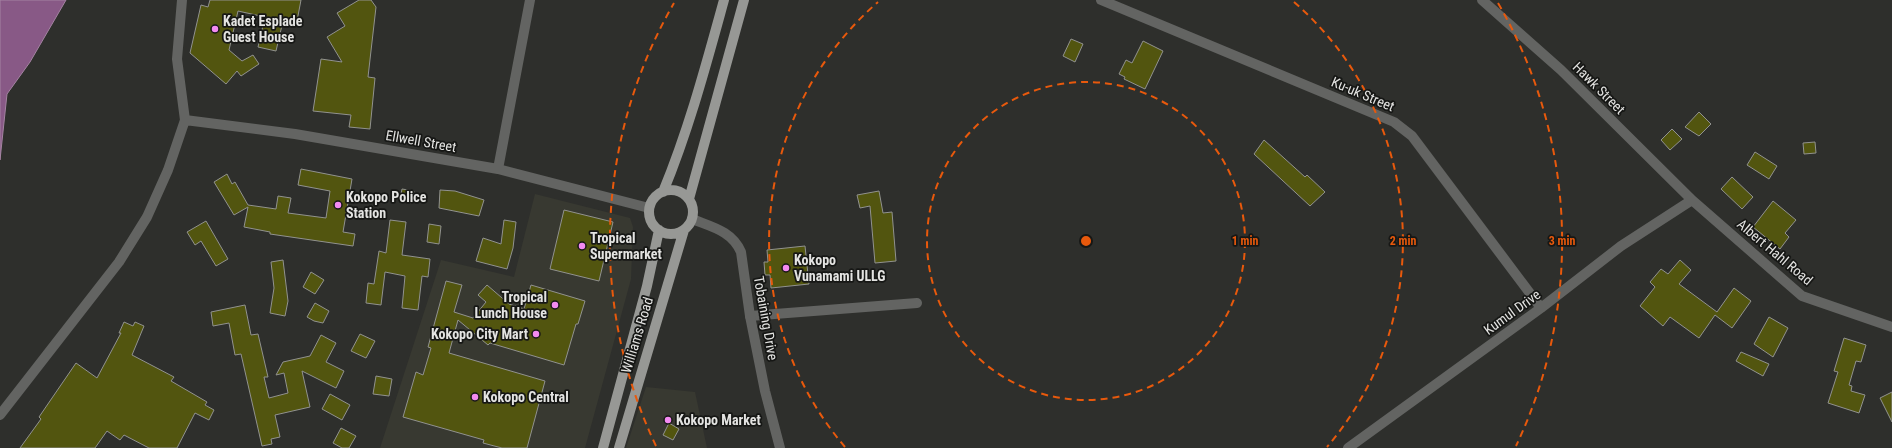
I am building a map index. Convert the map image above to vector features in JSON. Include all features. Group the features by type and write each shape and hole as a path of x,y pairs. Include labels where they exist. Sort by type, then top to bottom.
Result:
{"main road":[{"path":"663,192 687,130 724,0"},
{"path":"689,199 744,0"},
{"path":"684,230 676,234 667,234 659,230 651,221 649,208 652,201 663,192 673,190 682,193 689,199 692,205 692,219"},
{"name":"Williams Road","path":"619,448 684,230 692,219"},
{"name":"Williams Road","path":"603,448 646,286 659,230"}],"street":[{"path":"0,415 123,256 147,217 168,170 185,120 177,59 182,0"},
{"path":"498,169 530,0"},
{"name":"Ku-uk Street","path":"1101,0 1394,122 1412,136 1541,308"},
{"name":"Hawk Street","path":"1482,0 1562,70 1692,200"},
{"name":"Ellwell Street","path":"185,120 296,134 498,169 649,208"},
{"name":"Kumul Drive","path":"1348,448 1541,308 1621,246 1692,200"},
{"name":"Albert Hahl Road","path":"1692,200 1802,296 1892,327"},
{"name":"Tobaining Drive","path":"692,219 726,232 737,243 743,262 750,316 765,391 780,448"},
{"path":"750,316 917,303"}],"shaded area":[{"path":"0,0 66,0 30,62 7,94 0,160"},
{"path":"535,194 630,218 633,227 631,279 585,448 380,448 441,260 514,277"},
{"name":"Kokopo Market","path":"646,387 695,392 707,448 626,448"}],"building":[{"path":"210,0 301,0 297,21 287,18 286,22 283,21 276,51 258,47 265,17 238,11 229,50 242,61 253,55 259,64 241,76 237,71 226,84 190,53 201,5 208,7"},
{"path":"359,0 371,0 376,7 368,77 375,78 370,129 349,127 351,115 313,111 321,59 342,62 327,37 345,26 337,13"},
{"path":"1071,39 1083,44 1075,62 1063,56"},
{"path":"1143,41 1163,51 1145,89 1124,79 1125,77 1119,74 1126,60 1132,63"},
{"path":"1699,112 1711,124 1699,136 1685,127"},
{"path":"1672,129 1682,139 1670,150 1661,140"},
{"path":"1264,140 1305,177 1307,175 1325,192 1310,206 1254,154"},
{"path":"1815,142 1816,153 1804,154 1803,143"},
{"path":"1755,152 1777,166 1769,179 1747,165"},
{"path":"301,169 352,179 343,232 355,234 353,246 270,234 270,232 244,227 248,207 234,215 214,182 227,174 232,184 235,182 248,205 276,209 278,196 291,198 288,213 326,218 330,191 298,185"},
{"path":"1732,177 1753,197 1742,209 1721,189"},
{"path":"402,189 414,191 411,203 400,200"},
{"path":"440,190 455,191 484,200 479,216 439,208"},
{"path":"879,191 883,213 892,212 896,261 875,263 870,206 860,208 857,195"},
{"path":"1773,201 1796,220 1785,233 1789,237 1780,249 1753,227"},
{"name":"Tropical Supermarket","path":"564,210 613,222 599,281 550,269"},
{"path":"390,220 406,222 402,255 430,259 428,277 422,276 418,310 402,308 405,276 385,272 381,305 366,303 368,283 374,284 379,251 386,253"},
{"path":"504,220 516,222 513,248 507,269 476,261 483,238 501,244"},
{"path":"206,221 228,259 216,266 201,241 195,245 187,232"},
{"path":"429,224 441,226 439,244 427,242"},
{"name":"Kokopo Vunamami ULLG","path":"805,246 809,284 771,288 770,275 765,275 764,262 768,262 767,250"},
{"path":"283,260 288,301 285,316 270,313 274,288 271,262"},
{"path":"1680,260 1691,270 1679,284 1717,312 1734,288 1751,301 1732,328 1715,315 1699,338 1670,317 1663,326 1640,306 1655,287 1650,282 1661,269 1668,274"},
{"path":"311,272 324,280 315,294 303,287"},
{"path":"446,281 462,285 454,312 473,318 486,302 478,295 487,285 509,304 524,309 531,285 585,301 578,324 576,324 564,365 490,343 488,345 458,320 449,353 545,381 527,448 502,448 483,443 484,440 403,417 416,372 423,375 431,348 428,347"},
{"path":"315,303 329,311 323,323 314,321 307,317"},
{"path":"245,305 251,335 258,334 268,377 264,377 269,398 288,393 284,373 276,375 283,362 310,356 321,335 336,343 326,362 344,371 336,388 302,371 310,407 275,415 280,437 271,439 272,444 262,446 241,354 235,355 229,323 213,326 211,312"},
{"path":"1769,317 1788,328 1773,357 1754,344"},
{"path":"124,322 133,326 135,322 144,326 132,355 174,377 171,381 207,402 205,405 214,410 209,420 195,413 177,448 149,448 124,435 120,440 107,431 95,448 20,448 41,419 39,417 76,363 97,378 121,333 119,333"},
{"path":"360,334 375,341 366,358 351,351"},
{"path":"1844,338 1866,345 1861,362 1856,361 1849,385 1852,386 1851,391 1865,395 1859,413 1828,403 1838,372 1834,371"},
{"path":"1741,352 1769,364 1763,376 1736,361"},
{"path":"376,376 392,379 389,396 373,394"},
{"path":"1892,392 1892,422 1880,398"},
{"path":"330,394 350,405 342,420 322,409"},
{"path":"669,423 679,429 673,440 663,435"},
{"path":"341,428 356,436 349,448 342,448 333,443"}],"place":[{"name":"Kadet Esplade Guest House","path":"215,29"},
{"name":"Kokopo Police Station","path":"338,205"},
{"name":"Tropical Supermarket","path":"582,246"},
{"name":"Kokopo Vunamami ULLG","path":"786,268"},
{"name":"Tropical Lunch House","path":"555,305"},
{"name":"Kokopo City Mart","path":"536,334"},
{"name":"Kokopo Central","path":"475,397"},
{"name":"Kokopo Market","path":"668,420"}]}
